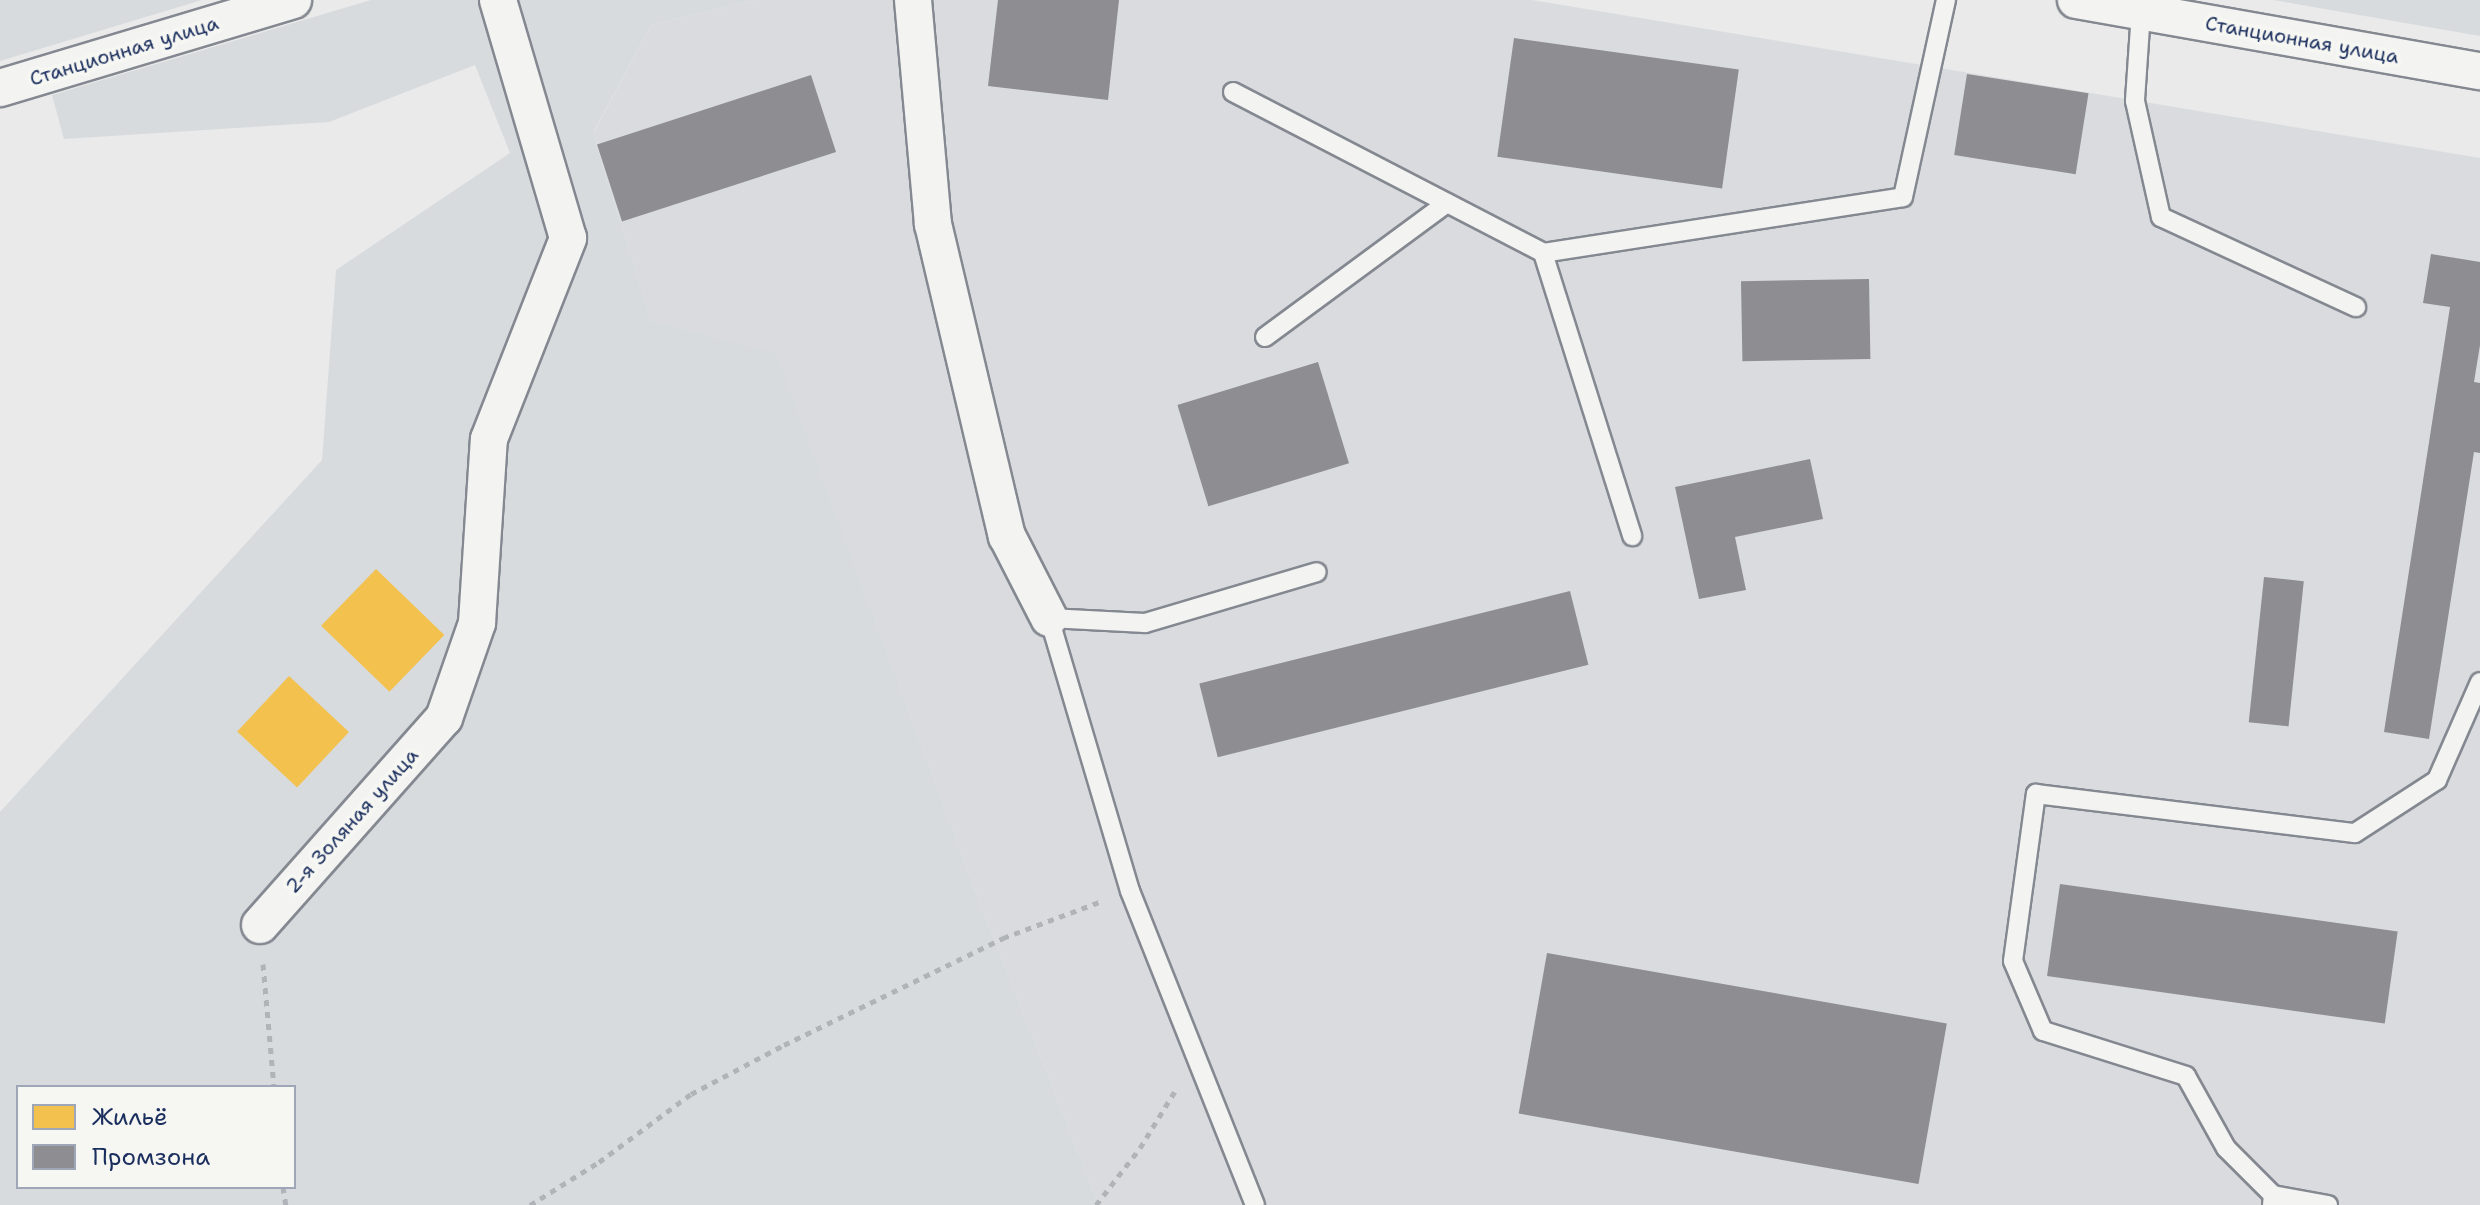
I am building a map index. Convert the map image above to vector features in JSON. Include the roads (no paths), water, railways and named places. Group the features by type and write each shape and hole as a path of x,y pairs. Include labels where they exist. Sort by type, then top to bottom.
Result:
{"street":[{"name":"Станционная улица","path":"0,88 293,0"},
{"name":"2-я Золяная улица","path":"260,925 444,718 477,623 489,439 568,238 498,0"},
{"path":"913,0 933,224 1007,536 1049,618"},
{"name":"Станционная улица","path":"2076,0 2480,71"}],"lane":[{"path":"1233,92 1543,253 1903,197 1946,0"},
{"path":"2141,12 2135,101 2161,217 2356,307"},
{"path":"1265,337 1447,203"},
{"path":"1543,253 1632,536"},
{"path":"1255,1205 1193,1060 1130,891 1049,618 1145,623 1317,572"},
{"path":"2328,1205 2272,1200 2226,1148 2186,1076 2043,1031 2013,961 2036,794 2355,833 2437,780 2480,682"}]}
